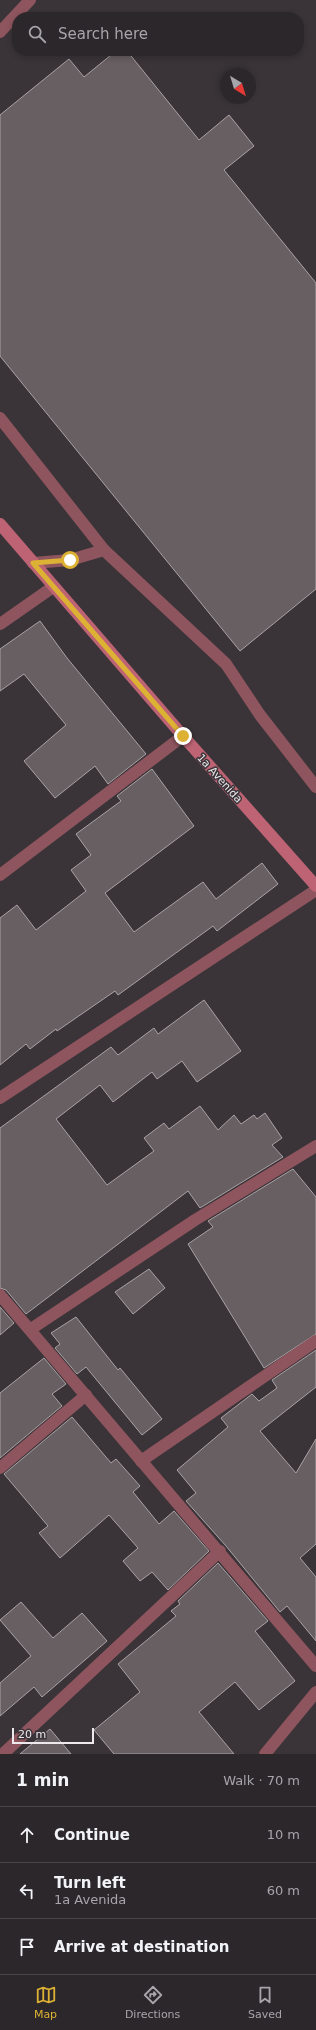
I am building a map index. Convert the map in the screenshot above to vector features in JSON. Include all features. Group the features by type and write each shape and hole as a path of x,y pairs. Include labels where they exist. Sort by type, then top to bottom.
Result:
{"street":[{"path":"19,12 30,0"},
{"path":"0,32 12,19"},
{"path":"0,418 104,550 226,664 260,715 316,787"},
{"name":"1a Avenida","path":"0,524 183,736 316,886"},
{"path":"33,563 70,560 104,550"},
{"path":"0,624 53,587"},
{"path":"0,875 183,736"},
{"path":"0,1098 316,890"},
{"path":"30,1329 195,1220 316,1146"},
{"path":"0,1295 220,1551 316,1666"},
{"path":"142,1461 316,1341"},
{"path":"0,1468 86,1395"},
{"path":"3,1754 220,1551"},
{"path":"265,1754 316,1692"}],"building":[{"path":"110,56 131,56 199,140 229,115 254,146 224,170 316,283 316,589 240,651 0,356 0,115 69,59 84,77"},
{"path":"40,621 67,658 146,754 108,784 95,766 55,798 24,761 66,725 24,674 0,691 0,649"},
{"path":"152,769 194,826 105,893 134,932 203,882 216,899 262,863 278,884 217,931 213,926 118,995 115,991 57,1031 56,1029 30,1049 26,1044 0,1065 0,918 17,905 36,930 86,891 71,870 91,855 76,834 121,801 117,796"},
{"path":"204,1000 241,1051 197,1082 182,1061 157,1079 152,1072 113,1102 100,1085 56,1119 107,1185 154,1151 144,1138 164,1123 169,1129 200,1106 218,1130 234,1115 241,1124 254,1115 257,1119 265,1113 282,1138 272,1145 283,1157 200,1208 188,1191 26,1314 6,1290 0,1288 0,1128 111,1047 118,1055 154,1028 158,1034"},
{"path":"293,1169 316,1197 316,1334 264,1368 188,1244 213,1227 208,1221"},
{"path":"149,1269 165,1288 133,1314 115,1292"},
{"path":"0,1307 14,1323 0,1335"},
{"path":"76,1317 118,1370 120,1368 162,1419 142,1435 86,1367 77,1374 55,1348 60,1344 51,1333"},
{"path":"316,1350 316,1387 260,1431 296,1473 316,1439 316,1544 300,1558 316,1577 316,1641 287,1606 280,1612 226,1546 186,1501 196,1493 177,1470 228,1427 221,1418 252,1394 259,1401 277,1388 272,1380"},
{"path":"44,1358 66,1384 52,1394 62,1406 0,1458 0,1393"},
{"path":"72,1417 111,1463 116,1459 140,1486 133,1492 159,1524 174,1511 209,1551 168,1590 152,1572 140,1581 123,1561 138,1548 109,1515 60,1558 39,1533 48,1526 4,1474"},
{"path":"218,1563 268,1621 255,1631 295,1681 259,1710 235,1682 199,1712 234,1754 114,1754 94,1730 140,1692 118,1664 176,1616 171,1611 180,1604 178,1601"},
{"path":"21,1602 53,1638 82,1613 107,1641 42,1697 34,1687 0,1716 0,1683 31,1656 0,1620"},
{"path":"50,1729 71,1754 20,1754"}],"route":[{"path":"70,560 33,563 183,736"}]}
